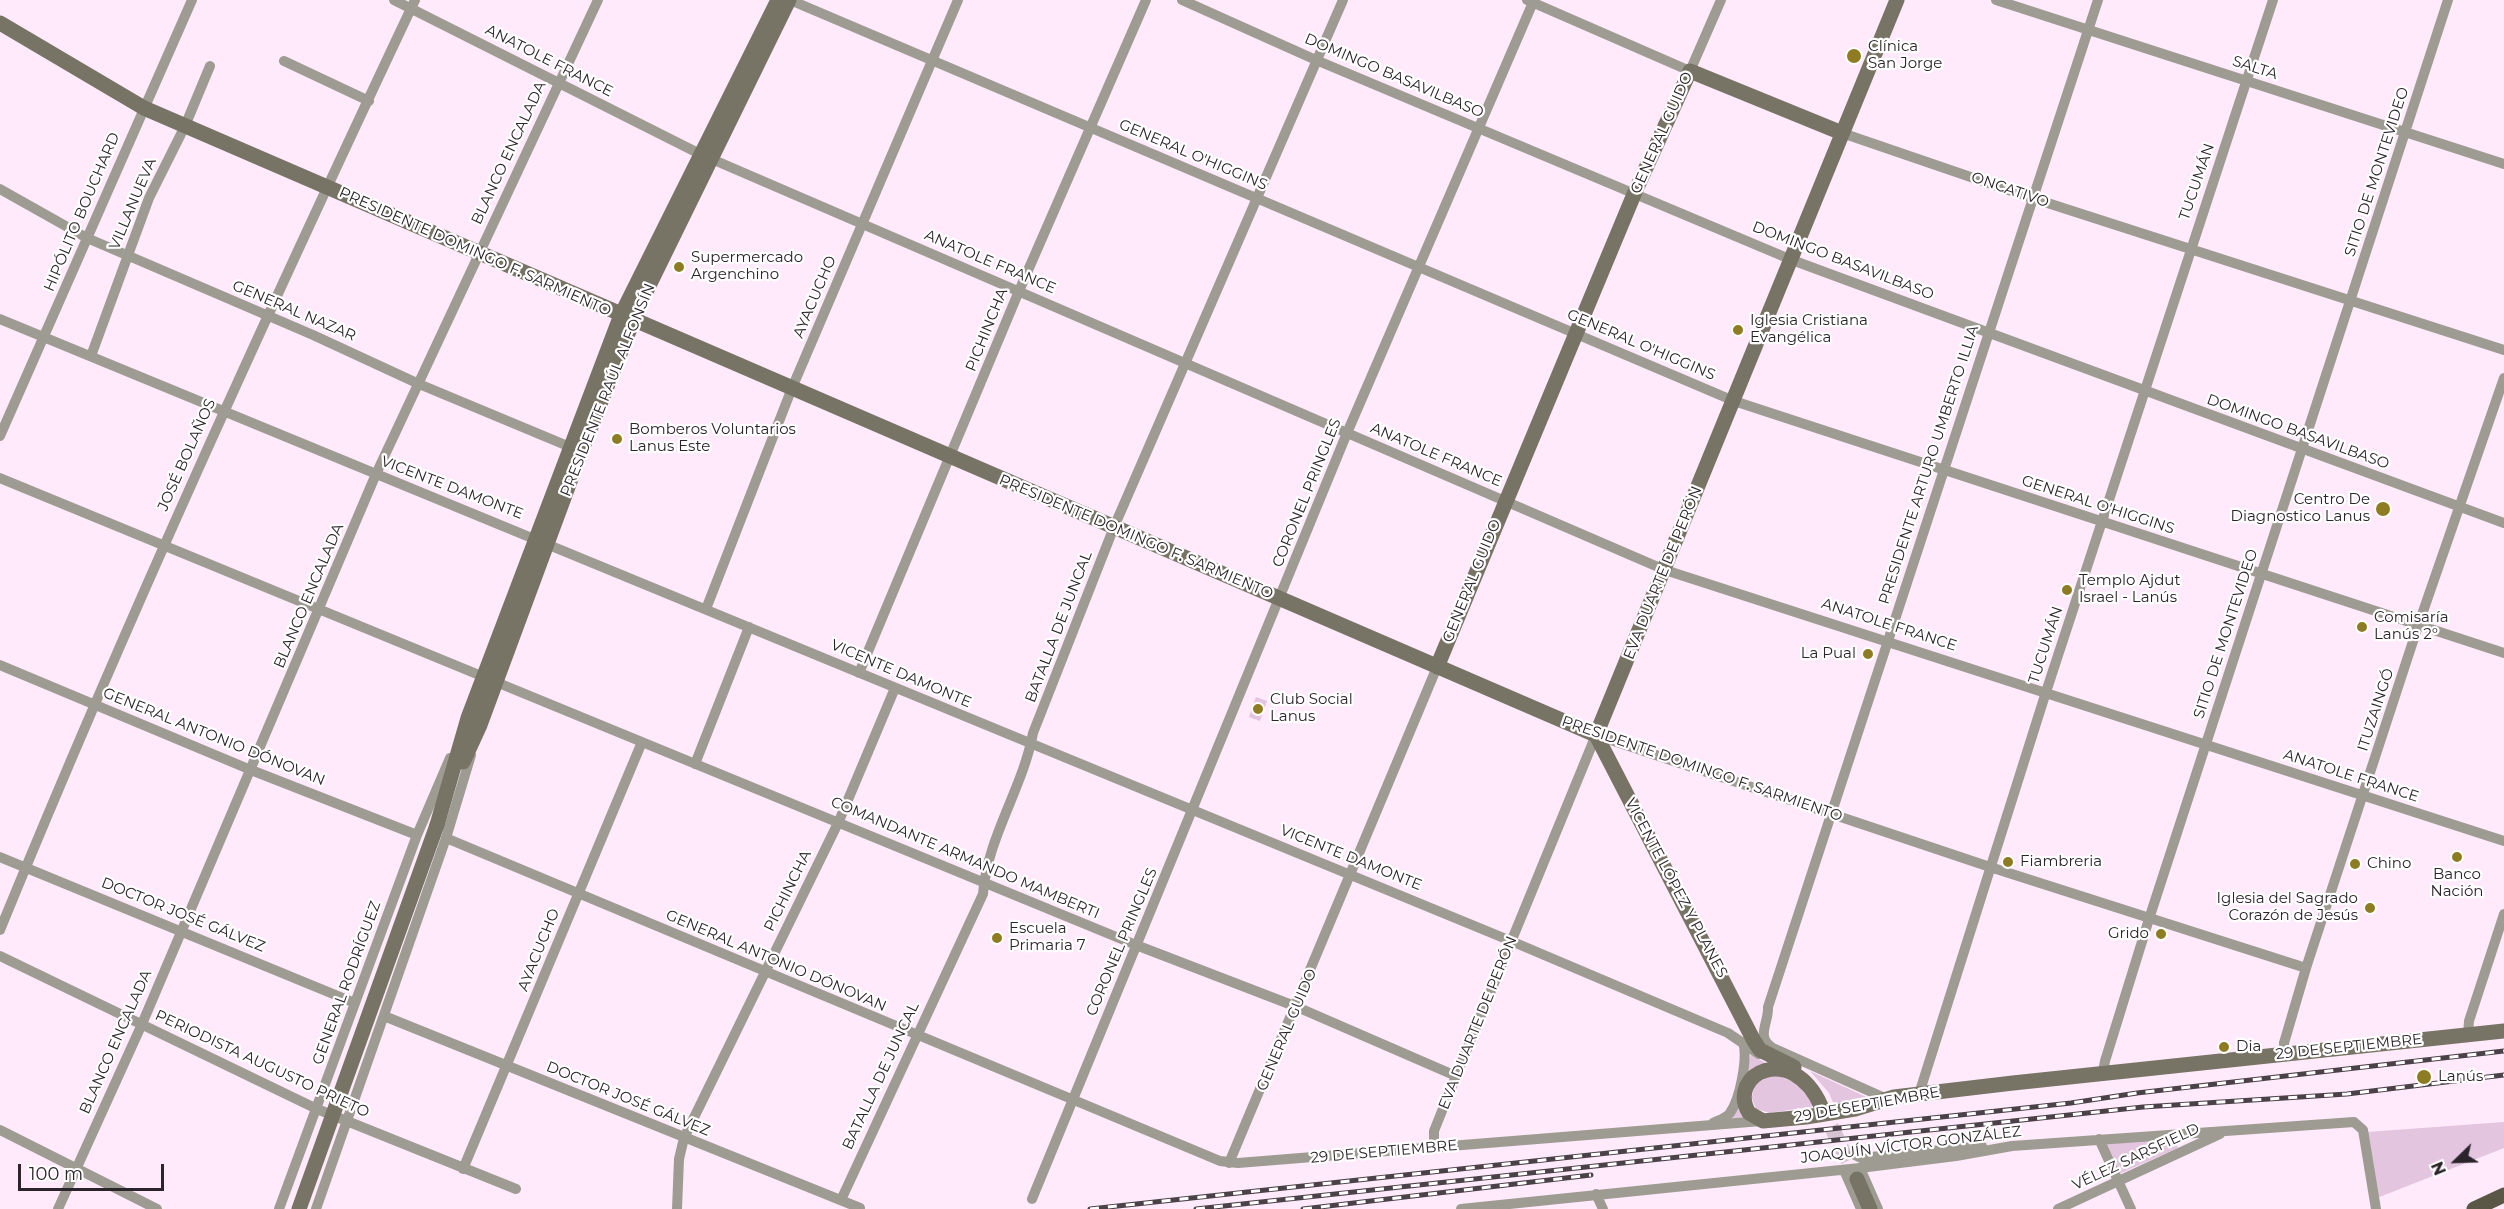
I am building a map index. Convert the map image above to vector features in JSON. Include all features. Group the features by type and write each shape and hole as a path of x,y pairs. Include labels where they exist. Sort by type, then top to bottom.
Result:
{"main road":[{"name":"PRESIDENTE RAÚL ALFONSÍN","path":"299,1209 444,800 575,449 627,318 782,0"},
{"name":"EVA DUARTE DE PERÓN","path":"1596,735 1897,0"},
{"name":"PRESIDENTE DOMINGO F. SARMIENTO","path":"0,22 144,108 1596,735"},
{"name":"ONCATIVO","path":"1690,71 1842,133"},
{"name":"GENERAL GUIDO","path":"1437,667 1635,192 1690,71"},
{"name":"VICENTE LÓPEZ Y PLANES","path":"1596,735 1754,1041"},
{"name":"29 DE SEPTIEMBRE","path":"1763,1121 1841,1112 1887,1099 1919,1094 2103,1072 2504,1031"},
{"path":"1754,1041 1760,1050 1803,1071 1815,1082 1825,1104 1806,1083 1785,1069 1762,1072 1747,1086 1744,1100 1752,1117 1763,1121"},
{"path":"1859,1173 1870,1209"},
{"path":"2474,1209 2504,1195"}],"street":[{"name":"HIPÓLITO BOUCHARD","path":"0,436 192,0"},
{"name":"ANATOLE FRANCE","path":"394,0 413,4 558,83 706,156 1665,570 2504,841"},
{"name":"BLANCO ENCALADA","path":"58,1209 142,1024 180,930 251,770 376,474 598,0"},
{"name":"GENERAL O'HIGGINS","path":"782,0 1734,401 2504,653"},
{"name":"AYACUCHO","path":"706,609 792,388 958,0"},
{"name":"PICHINCHA","path":"860,673 1019,291 1146,0"},
{"name":"DOMINGO BASAVILBASO","path":"1182,0 1316,60 1635,192 1792,260 2504,523"},
{"name":"BATALLA DE JUNCAL","path":"841,1200 983,894 986,868 1029,759 1031,744 1114,527 1343,0"},
{"name":"GENERAL GUIDO","path":"1690,71 1721,0"},
{"name":"SALTA","path":"1996,0 2504,164"},
{"name":"PRESIDENTE ARTURO UMBERTO ILLIA","path":"1709,1125 1726,1116 1734,1105 1746,1061 1768,1007 1829,813 1945,471 1988,332 2098,0"},
{"name":"TUCUMÁN","path":"1919,1094 2046,692 2273,0"},
{"name":"SITIO DE MONTEVIDEO","path":"2103,1072 2104,1061 2149,919 2448,0"},
{"name":"ONCATIVO","path":"1532,1 1690,71"},
{"name":"CORONEL PRINGLES","path":"1032,1199 1136,945 1194,811 1347,433 1532,1"},
{"name":"JOSÉ BOLAÑOS","path":"0,930 94,705 223,411 413,4"},
{"path":"284,61 369,101"},
{"name":"VILLANUEVA","path":"91,356 149,198 185,126 210,66"},
{"name":"ONCATIVO","path":"1842,133 2032,198 2504,350"},
{"name":"GENERAL NAZAR","path":"0,189 87,238 267,315 418,384 575,449"},
{"name":"VICENTE DAMONTE","path":"0,319 376,474 542,539 1031,744 1352,874 1728,1033 1773,1048 1887,1099"},
{"name":"ITUZAINGÓ","path":"2284,1054 2284,1043 2306,968 2418,626 2504,378"},
{"name":"COMANDANTE ARMANDO MAMBERTI","path":"0,478 1136,945 1297,1006 1456,1076"},
{"path":"696,764 749,627"},
{"name":"GENERAL ANTONIO DÓNOVAN","path":"0,665 251,770 417,835"},
{"name":"GENERAL GUIDO","path":"1229,1163 1297,1006 1437,667"},
{"name":"PICHINCHA","path":"677,1209 679,1159 684,1138 839,821 896,688"},
{"name":"PRESIDENTE RAÚL ALFONSÍN","path":"417,835 474,722"},
{"name":"PRESIDENTE RAÚL ALFONSÍN","path":"446,838 474,722"},
{"name":"PRESIDENTE DOMINGO F. SARMIENTO","path":"1596,735 1990,867 2306,968"},
{"name":"EVA DUARTE DE PERÓN","path":"1434,1148 1434,1131 1596,735"},
{"name":"AYACUCHO","path":"463,1169 642,742"},
{"name":"GENERAL RODRÍGUEZ","path":"279,1209 417,835"},
{"path":"316,1209 446,838"},
{"name":"GENERAL ANTONIO DÓNOVAN","path":"446,838 765,973 1229,1163"},
{"name":"DOCTOR JOSÉ GÁLVEZ","path":"0,856 355,1003"},
{"path":"2468,1035 2469,1021 2504,914"},
{"name":"PERIODISTA AUGUSTO PRIETO","path":"0,956 317,1109 516,1189"},
{"path":"1728,1033 1738,1026 1742,1015"},
{"name":"DOCTOR JOSÉ GÁLVEZ","path":"384,1016 860,1208"},
{"name":"VICENTE DAMONTE","path":"1754,1041 1785,1069"},
{"name":"29 DE SEPTIEMBRE","path":"1229,1163 1763,1121"},
{"name":"JOAQUÍN VÍCTOR GONZÁLEZ","path":"1461,1209 1844,1170 1859,1173 2012,1146 2354,1122 2363,1130 2376,1209"},
{"path":"0,1130 157,1209"},
{"name":"VÉLEZ SARSFIELD","path":"2058,1209 2226,1132"},
{"path":"2099,1139 2131,1209"},
{"path":"1853,1154 1861,1158 1977,1146 2012,1146"},
{"path":"1844,1170 1861,1209"},
{"path":"1859,1173 1878,1209"},
{"path":"1596,1194 1603,1209"}],"shaded area":[{"name":"Club Social Lanus","path":"1256,697 1267,701 1260,721 1249,717"},
{"path":"1751,1054 1770,1066 1757,1070 1748,1118 1725,1120 1736,1106"},
{"path":"1810,1071 1873,1100 1835,1107 1829,1093"},
{"path":"1774,1074 1796,1083 1815,1106 1770,1113 1756,1109 1751,1096 1755,1084"},
{"path":"2504,1122 2504,1148 2377,1198 2367,1132"},
{"path":"2174,1138 2178,1148 2119,1174 2106,1144"}],"tunnel":[{"path":"1821,1106 1857,1179"}],"railway":[{"path":"1090,1209 2071,1103 2137,1093 2504,1051"},
{"path":"1196,1209 2143,1107 2347,1094 2504,1075"},
{"path":"1303,1209 1591,1175"}],"place":[{"name":"Clínica San Jorge","path":"1854,56"},
{"name":"Supermercado Argenchino","path":"679,267"},
{"name":"Iglesia Cristiana Evangélica","path":"1738,330"},
{"name":"Bomberos Voluntarios Lanus Este","path":"617,439"},
{"name":"Centro De Diagnostico Lanus","path":"2383,509"},
{"name":"Templo Ajdut Israel - Lanús","path":"2067,590"},
{"name":"Comisaría Lanús 2°","path":"2362,627"},
{"name":"La Pual","path":"1868,654"},
{"name":"Club Social Lanus","path":"1258,709"},
{"name":"Banco Nación","path":"2457,857"},
{"name":"Fiambreria","path":"2008,862"},
{"name":"Chino","path":"2355,864"},
{"name":"Iglesia del Sagrado Corazón de Jesús","path":"2370,908"},
{"name":"Grido","path":"2161,934"},
{"name":"Escuela Primaria 7","path":"997,938"},
{"name":"Dia","path":"2224,1047"},
{"name":"Lanús","path":"2424,1077"}]}
